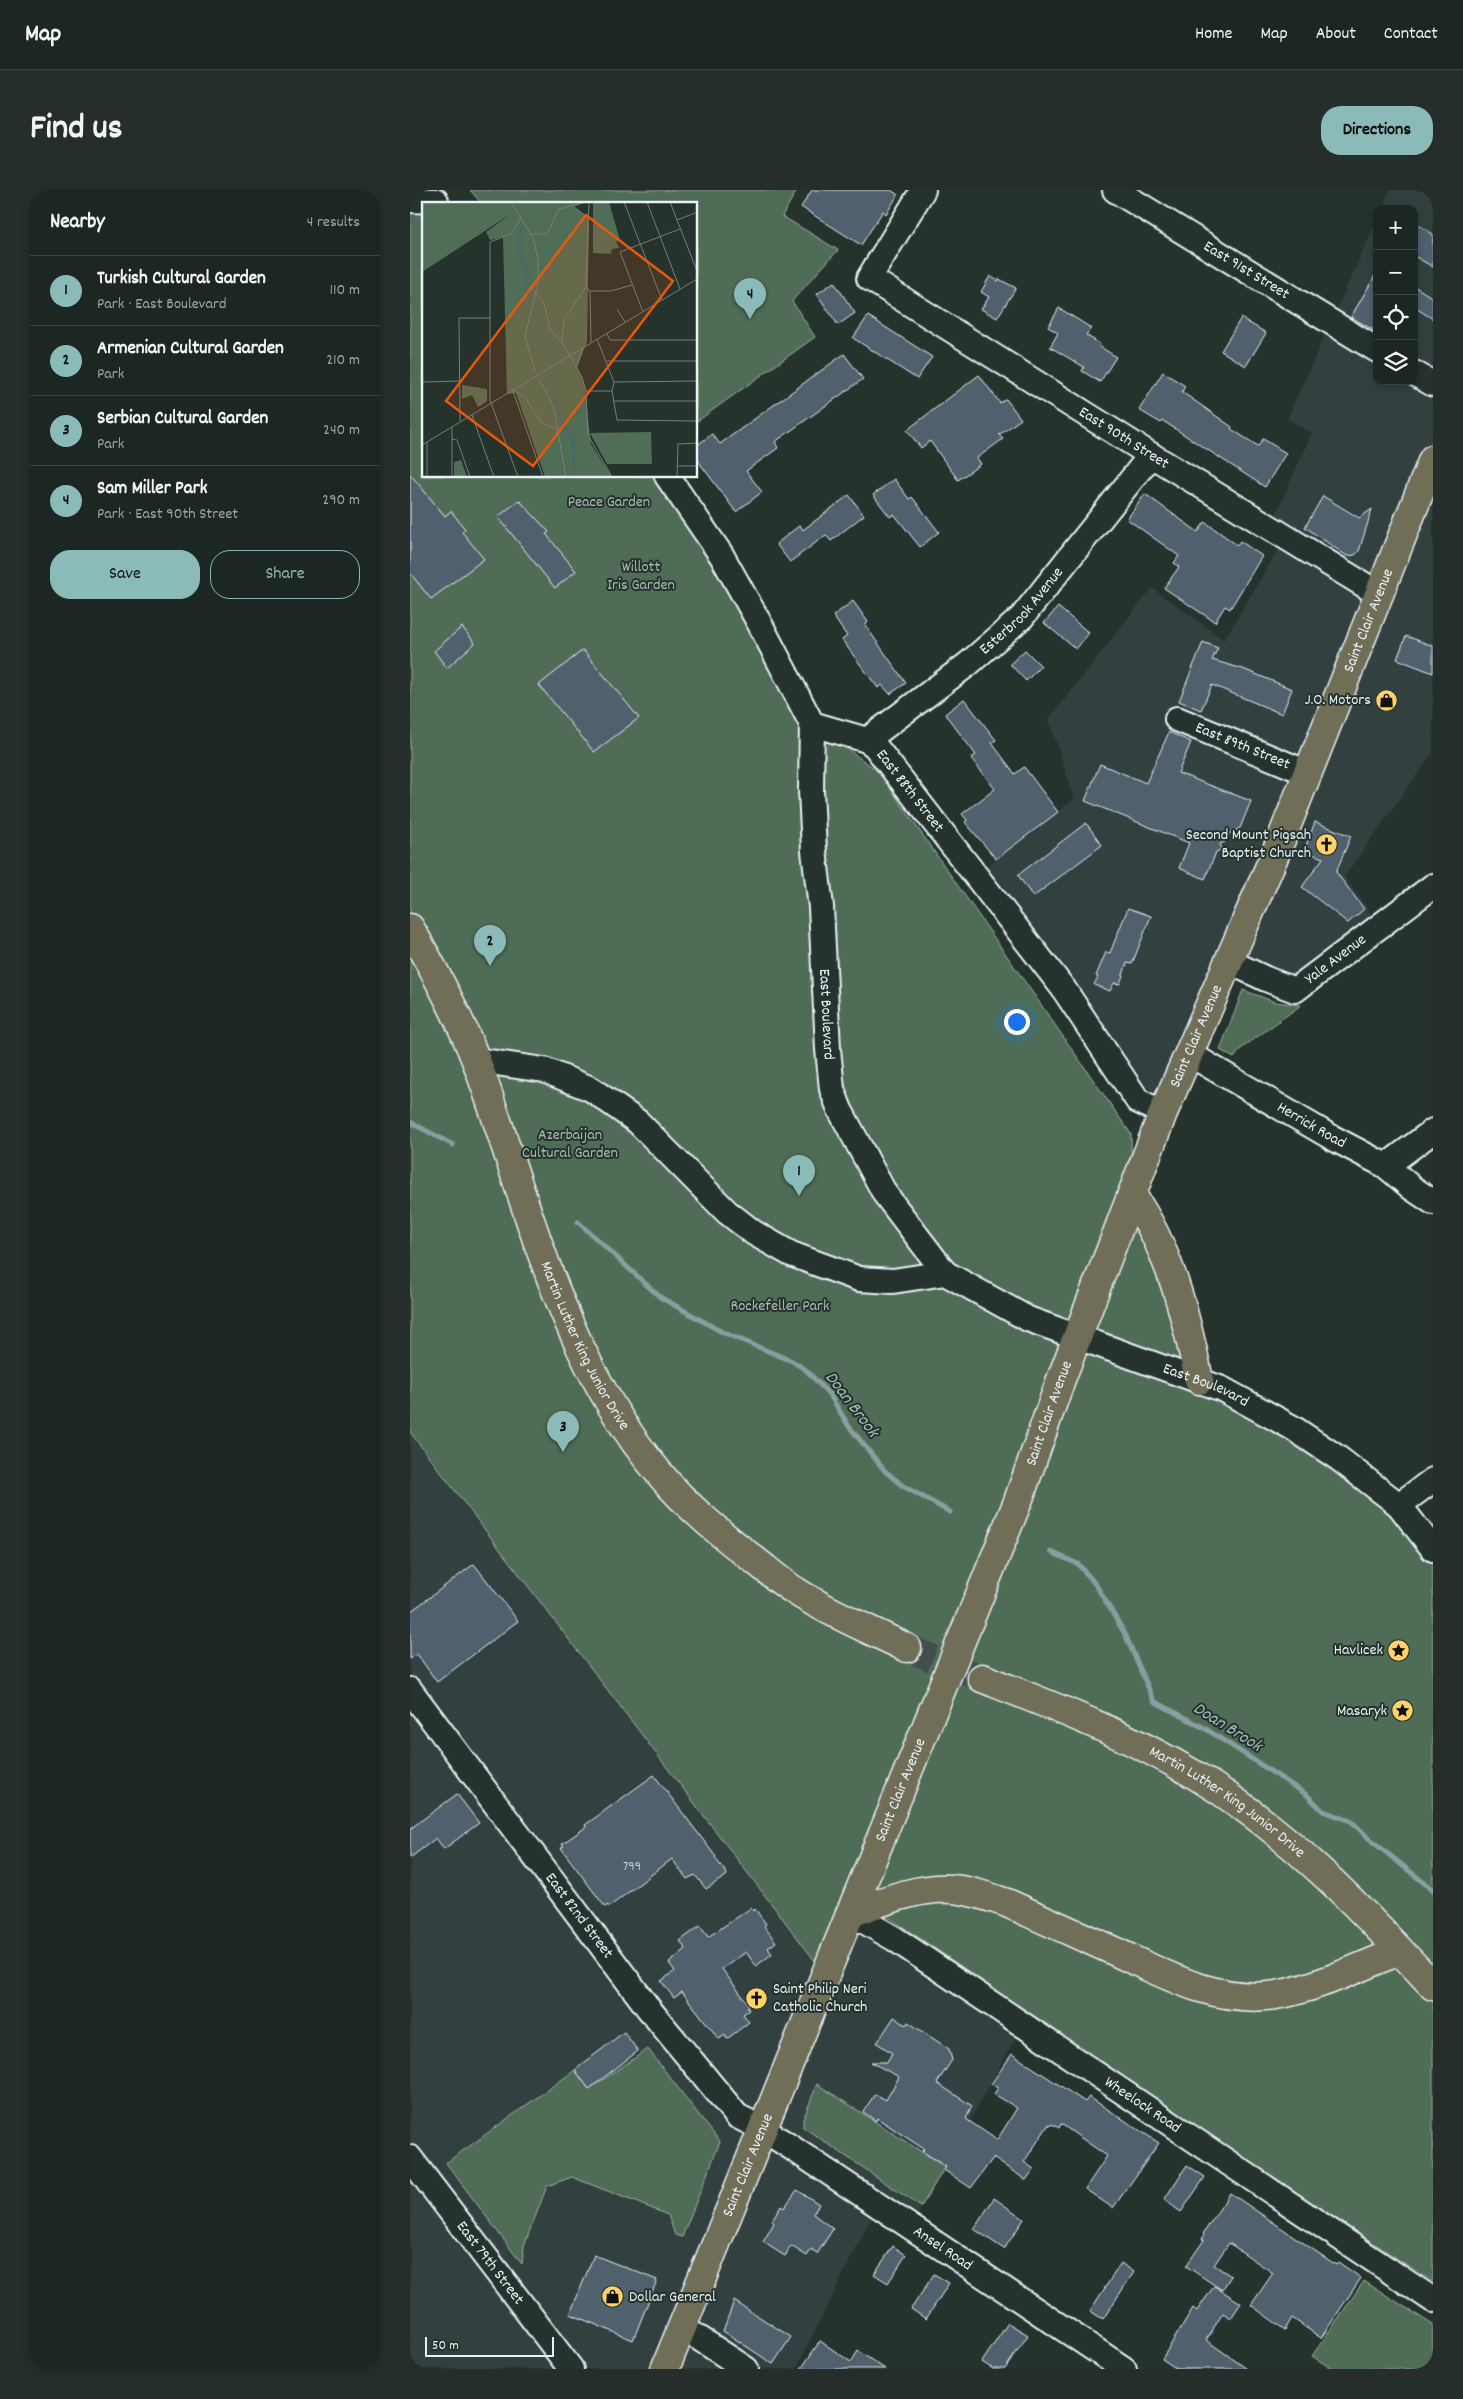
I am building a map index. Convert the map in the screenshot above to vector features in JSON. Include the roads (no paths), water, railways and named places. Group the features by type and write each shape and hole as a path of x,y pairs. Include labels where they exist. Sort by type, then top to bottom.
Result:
{"main road":[{"name":"Saint Clair Avenue","path":"665,2369 1018,1501 1163,1113 1279,845 1433,459"},
{"name":"Martin Luther King Junior Drive","path":"410,928 436,972 476,1060 544,1261 583,1353 635,1442 659,1474 722,1535 796,1592 907,1648"},
{"path":"1132,1195 1150,1221 1173,1279 1187,1323 1199,1380"},
{"name":"Martin Luther King Junior Drive","path":"982,1678 1108,1729 1197,1776 1263,1822 1325,1873 1433,1986"},
{"path":"850,1913 922,1891 951,1889 978,1894 1024,1910 1172,1979 1206,1991 1244,1996 1276,1995 1296,1991 1400,1951"}],"street":[{"name":"East 90th Street","path":"923,190 869,278 1151,455 1379,594"},
{"name":"East 91st Street","path":"1115,190 1373,348"},
{"path":"410,200 435,198"},
{"path":"1418,375 1433,384"},
{"name":"Esterbrook Avenue","path":"867,740 968,664 1022,617 1151,455"},
{"path":"668,478 722,556 812,724"},
{"name":"East 89th Street","path":"1178,719 1308,773"},
{"name":"East 88th Street","path":"812,724 867,740 875,746 1063,988 1138,1101 1163,1113"},
{"name":"East Boulevard","path":"812,724 810,790 814,851 821,907 828,1049 832,1089 840,1110 885,1194 945,1273 1010,1310 1078,1337 1199,1380 1239,1398 1293,1428 1338,1458 1400,1505 1433,1549"},
{"name":"Yale Avenue","path":"1228,962 1266,980 1295,990 1433,886"},
{"name":"Herrick Road","path":"1188,1055 1330,1137 1386,1166 1433,1202"},
{"path":"476,1060 544,1070 569,1078 591,1089 638,1122 726,1212 754,1233 791,1254 830,1270 871,1280 893,1281 945,1273"},
{"path":"1386,1166 1433,1131"},
{"path":"1400,1505 1433,1480"},
{"name":"East 82nd Street","path":"410,1690 649,2009 736,2116 762,2128"},
{"name":"Wheelock Road","path":"850,1913 895,1939 1433,2300"},
{"name":"Ansel Road","path":"762,2128 1124,2369"},
{"name":"East 79th Street","path":"410,2158 571,2369"},
{"path":"682,2327 746,2369"}],"waterway":[{"name":"Doan Brook","path":"410,1122 453,1145"},
{"name":"Doan Brook","path":"578,1222 660,1297 722,1332 792,1361 806,1370 830,1395 848,1425 885,1471 903,1486 950,1512"},
{"name":"Doan Brook","path":"1051,1552 1078,1564 1096,1585 1125,1634 1154,1701 1206,1729 1307,1795 1323,1811 1351,1821 1372,1841 1433,1890"}],"tunnel":[{"path":"907,1648 982,1678"}],"place":[{"name":"Sam Miller Park","path":"750,319"},
{"name":"J.O. Motors","path":"1387,700"},
{"name":"Second Mount Pigsah Baptist Church","path":"1327,844"},
{"name":"Armenian Cultural Garden","path":"490,966"},
{"name":"Turkish Cultural Garden","path":"799,1196"},
{"name":"Serbian Cultural Garden","path":"563,1452"},
{"name":"Havlicek","path":"1399,1650"},
{"name":"Masaryk","path":"1403,1711"},
{"name":"Saint Philip Neri Catholic Church","path":"757,1998"},
{"name":"Dollar General","path":"613,2297"}],"park label":[{"name":"Peace Garden","path":"609,502"},
{"name":"Willott Iris Garden","path":"641,576"},
{"name":"Azerbaijan Cultural Garden","path":"570,1144"},
{"name":"Rockefeller Park","path":"780,1306"}]}
